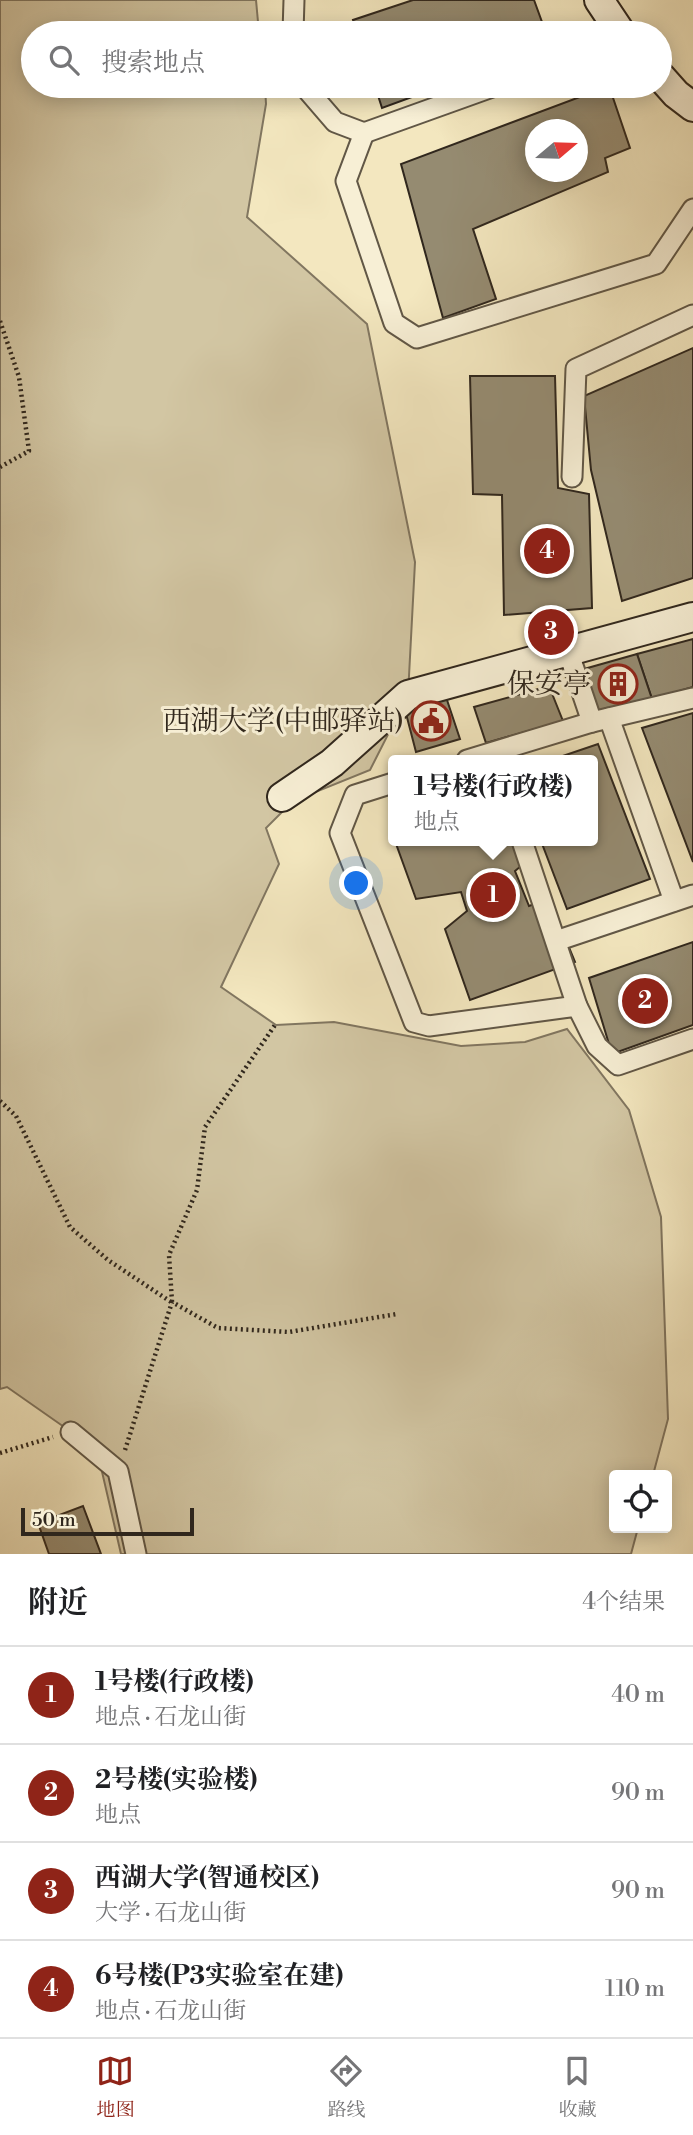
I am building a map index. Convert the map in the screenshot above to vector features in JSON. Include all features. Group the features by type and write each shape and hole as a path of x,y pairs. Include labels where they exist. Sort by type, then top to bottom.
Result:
{"street":[{"path":"293,21 294,0"},
{"path":"599,0 613,21"},
{"path":"672,90 693,107"},
{"path":"314,98 335,122 364,132 461,98"},
{"path":"364,132 346,181 394,323 417,338 656,264 693,209"},
{"path":"572,477 576,369 693,315"},
{"path":"282,797 331,763 408,695 693,617"},
{"path":"556,941 684,898 568,651"},
{"path":"497,755 600,720 693,698"},
{"path":"388,785 355,795 340,833 414,1022 429,1026 577,1006"},
{"path":"524,846 577,1006 597,1046 618,1065 693,1039"},
{"path":"71,1432 118,1471 136,1554"}],"path":[{"path":"0,321 19,377 29,451 0,467"},
{"path":"118,1471 172,1302 169,1255 197,1190 205,1127 275,1025"},
{"path":"0,1101 16,1116 70,1227 108,1260 218,1328 289,1332 397,1314"},
{"path":"0,1453 71,1432"}],"shaded area":[{"path":"0,0 256,0 258,21 21,21 21,98 266,98 247,217 367,324 415,562 408,695 370,770 293,801 266,828 279,864 221,987 276,1025 334,1022 461,1046 525,1042 567,1029 629,1110 661,1217 668,1419 654,1470 609,1470 609,1533 637,1533 631,1554 121,1554 97,1450 7,1387 0,1389"}],"building":[{"path":"413,0 534,0 542,21 353,21"},
{"path":"379,98 409,98 382,108"},
{"path":"577,98 613,98 630,148 605,158 608,172 588,180 588,119 525,119 525,182 584,182 473,229 496,299 443,318 401,164"},
{"path":"693,348 693,578 622,601 591,470 584,396"},
{"path":"470,376 555,376 558,488 589,494 592,608 504,615 502,495 473,494"},
{"path":"693,639 693,687 652,699 637,654"},
{"name":"保安亭","path":"637,654 652,699 597,714 584,669"},
{"path":"549,686 563,721 486,743 474,707"},
{"name":"西湖大学(中邮驿站)","path":"444,691 460,739 416,752 403,702"},
{"path":"693,713 693,862 642,728"},
{"path":"598,744 650,879 567,909 543,846 598,846 598,755 566,755"},
{"path":"397,846 520,846 527,861 515,871 529,906 549,899 575,962 470,1000 445,929 467,911 461,892 416,899"},
{"path":"693,942 693,1025 612,1054 589,978"},
{"path":"83,1506 101,1554 49,1554 38,1523"}],"place":[{"name":"6号楼(P3实验室在建)","path":"547,551"},
{"name":"西湖大学(智通校区)","path":"551,632"},
{"name":"保安亭","path":"618,684"},
{"name":"西湖大学(中邮驿站)","path":"431,721"},
{"name":"1号楼(行政楼)","path":"493,895"},
{"name":"2号楼(实验楼)","path":"645,1001"}]}
